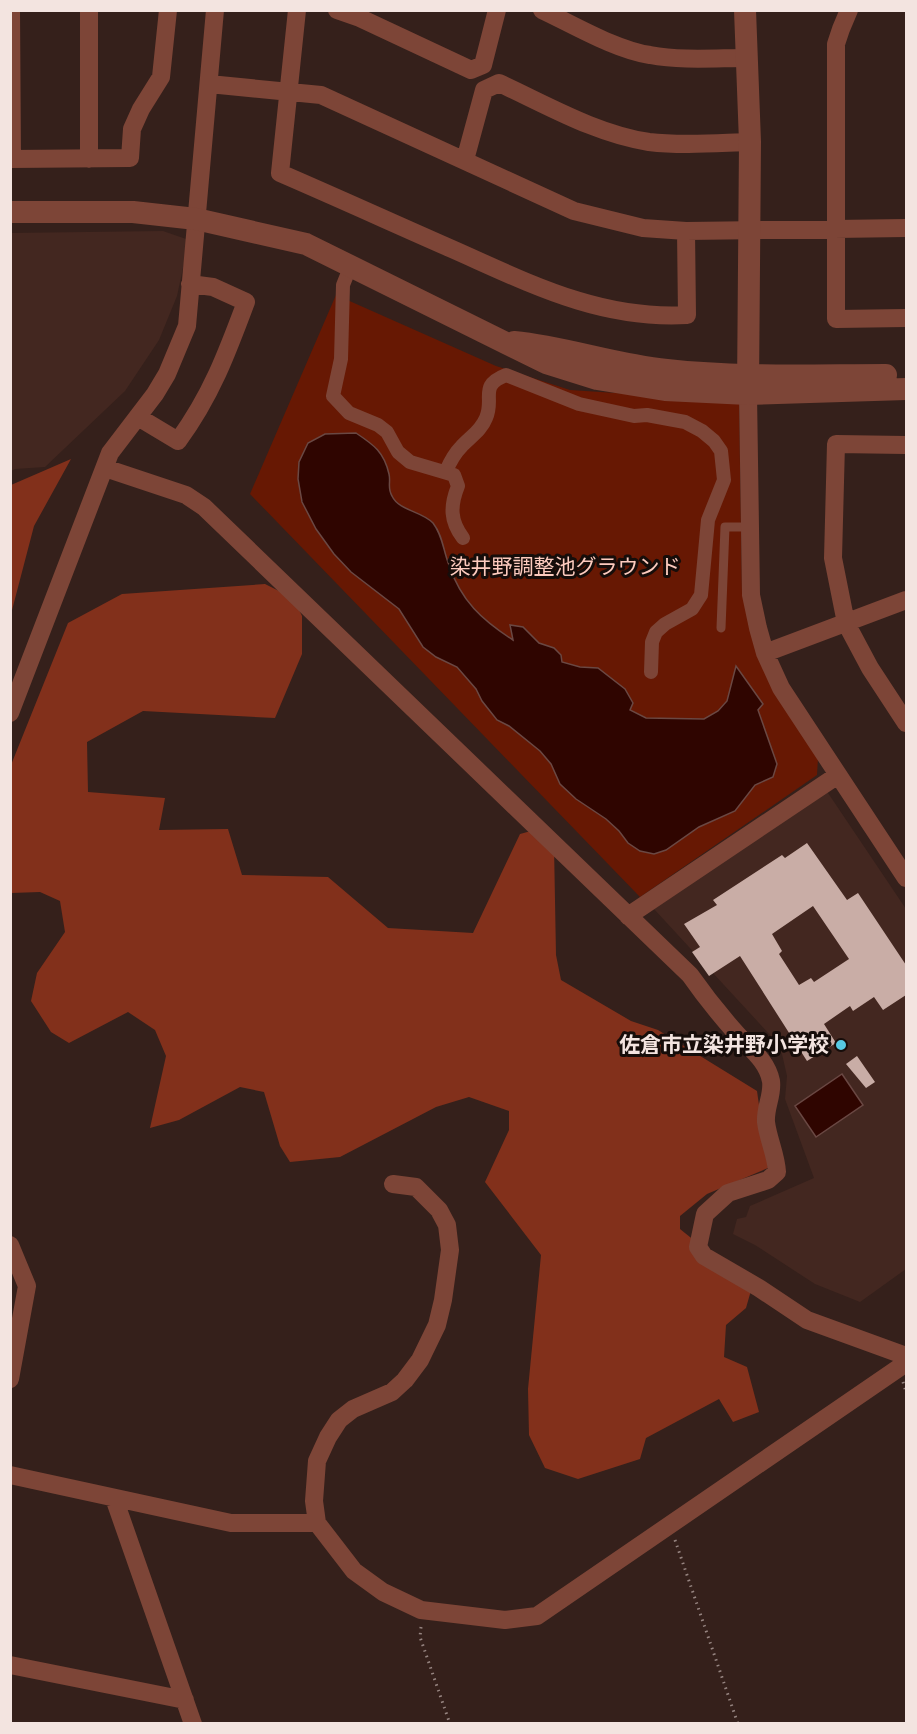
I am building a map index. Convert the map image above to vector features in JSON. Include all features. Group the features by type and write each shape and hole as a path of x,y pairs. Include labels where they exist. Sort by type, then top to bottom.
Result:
{"street":[{"path":"11,10 11,159 130,158 132,129 141,109 161,77 168,10"},
{"path":"89,10 90,159"},
{"path":"10,713 110,453 167,374 187,326 215,10"},
{"path":"297,10 280,173 546,291 602,308 634,314 687,315 686,231"},
{"path":"337,10 360,18 471,70 483,65 497,10"},
{"path":"542,10 621,47 649,55 685,58 748,58"},
{"path":"745,10 750,142 751,595 765,653 781,688 906,878"},
{"path":"849,10 836,44 836,319 906,318"},
{"path":"465,160 484,90 499,83 599,128 648,142 750,142"},
{"path":"209,84 321,95 574,211 643,228 686,231 906,228"},
{"path":"10,212 133,212 196,219 306,244 501,341 549,346 603,360 749,384 906,389"},
{"path":"351,265 343,285 341,359 333,396 349,413 378,425 387,432 398,452 410,462 454,475 458,486 452,514 455,528 463,538"},
{"path":"138,417 178,441 197,416 223,364 246,302 213,287 190,284"},
{"path":"446,471 459,448 480,430 487,418 488,389 495,379 506,375 579,404 634,416 647,415 685,422 702,430 714,441 721,451 724,480 708,520 701,595 692,609 664,624 656,632 652,642 651,672"},
{"path":"749,384 906,375"},
{"path":"906,445 836,444 833,558 846,623 870,668 906,723"},
{"path":"105,468 186,495 204,507 690,975 737,1035 759,1054 771,1078 772,1092 766,1107 766,1123 776,1157 777,1172 768,1180 728,1193 705,1214 698,1247 704,1256 759,1288 807,1320 906,1356"},
{"path":"765,653 906,600"},
{"path":"628,916 838,775"},
{"path":"393,1184 416,1187 439,1210 447,1225 450,1250 438,1325 420,1360 405,1380 392,1392 353,1409 339,1420 317,1461 314,1501 316,1523 354,1571 383,1592 421,1610 505,1620 537,1616 906,1363"},
{"path":"10,1245 27,1286 10,1379"},
{"path":"10,1475 231,1523 316,1523"},
{"path":"114,1498 193,1724"},
{"path":"10,1665 185,1700"}],"lane":[{"path":"721,628 724,527 751,527"}],"path":[{"path":"670,1524 738,1724"},
{"path":"421,1610 420,1637 450,1724"}],"shaded area":[{"path":"163,231 189,240 177,296 159,340 125,391 45,467 11,471 10,233"},
{"path":"356,433 373,445 381,455 387,466 389,488 395,501 433,523 441,538 454,578 466,599 482,617 513,640 510,625 523,627 539,643 554,648 561,655 562,662 580,667 598,668 625,689 633,703 630,710 646,718 704,719 718,711 727,701 736,666 763,704 758,710 777,764 773,777 755,785 735,811 699,827 666,850 654,854 640,851 628,843 606,819 576,799 560,784 551,764 540,751 509,726 497,720 476,689 457,667 436,657 423,647 399,609 351,572 334,554 316,529 302,502 298,479 299,462 308,443 325,434"},
{"path":"71,459 34,526 11,614 11,485"},
{"path":"265,584 293,598 302,616 302,654 275,718 143,711 87,742 88,792 165,798 159,830 228,829 242,875 328,877 388,928 473,933 520,834 531,831 554,846 556,955 561,980 631,1021 658,1030 757,1091 768,1168 707,1194 680,1216 680,1229 752,1287 746,1308 726,1325 724,1357 747,1367 759,1412 733,1422 719,1399 646,1438 640,1459 578,1479 545,1468 529,1435 528,1389 541,1255 485,1182 509,1130 509,1111 469,1097 436,1107 340,1157 290,1162 280,1146 264,1092 240,1087 179,1120 150,1128 166,1056 155,1030 128,1012 69,1043 51,1032 31,1001 37,973 65,932 60,901 40,892 11,893 11,765 68,623 122,594"},
{"name":"佐倉市立染井野小学校","path":"826,790 906,909 906,1269 860,1302 815,1284 755,1245 733,1234 737,1219 746,1217 750,1206 814,1178 785,1099 787,1076 782,1054 771,1036 654,909"},
{"path":"842,1074 863,1105 816,1137 795,1106"}],"green space":[{"name":"染井野調整池グラウンド","path":"336,295 496,366 570,390 739,401 742,594 818,758 817,775 640,897 250,494"}],"building":[{"path":"807,843 847,900 858,893 906,965 906,995 883,1010 874,997 853,1011 850,1006 824,1024 836,1043 807,1061 740,956 709,976 692,952 700,947 684,924 717,905 713,900 782,855 785,858","holes":["813,906 849,959 814,982 811,978 799,985 779,954 782,951 772,934"]},
{"path":"857,1056 875,1082 866,1088 846,1064"}],"place":[{"name":"佐倉市立染井野小学校","path":"841,1045"}]}
